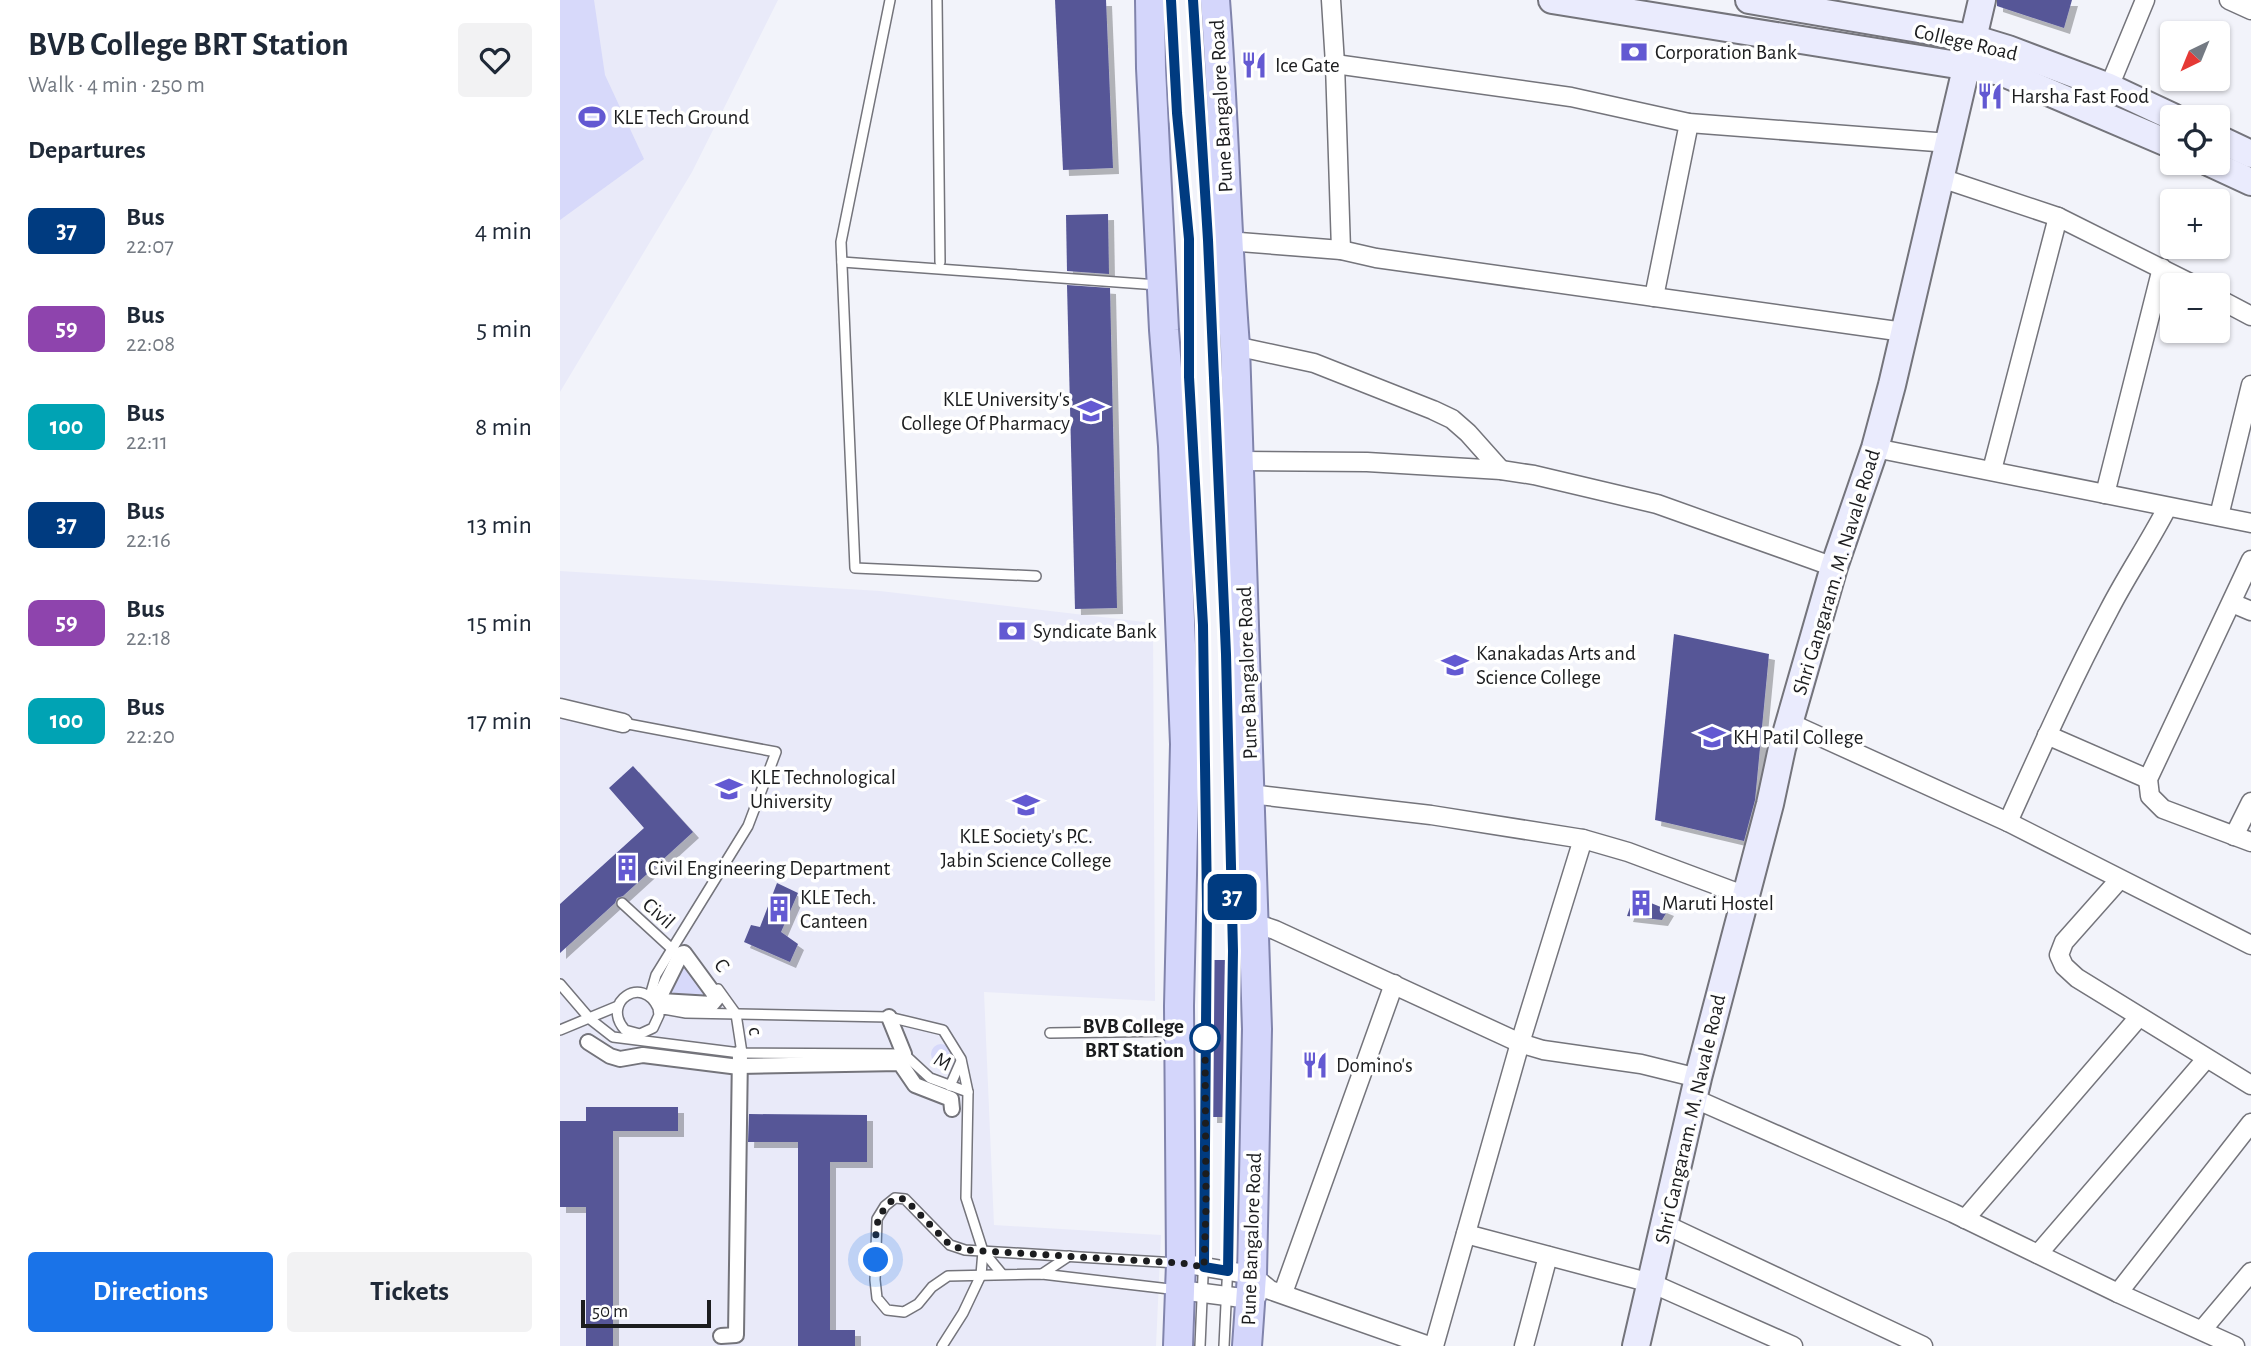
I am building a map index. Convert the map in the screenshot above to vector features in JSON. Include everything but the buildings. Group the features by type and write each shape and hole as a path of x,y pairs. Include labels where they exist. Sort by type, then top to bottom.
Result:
{"main road":[{"path":"1150,0 1151,68 1173,446 1185,744 1179,1031 1192,1278 1178,1346"},
{"name":"Pune Bangalore Road","path":"1215,0 1235,346 1257,1029 1252,1287 1247,1346"},
{"name":"College Road","path":"1552,0 2001,72 2160,140"},
{"name":"College Road","path":"1749,0 1802,5 1972,38 2109,87 2160,111"},
{"name":"Shri Gangaram. M. Navale Road","path":"1636,1346 1695,1088 1790,723 1834,567 1875,448 1982,0"},
{"path":"2230,144 2251,154"},
{"path":"2230,172 2251,182"}],"street":[{"path":"1331,0 1341,250"},
{"path":"2109,87 2145,0"},
{"path":"2229,0 2251,10"},
{"path":"1335,64 1571,97 1689,123 1949,143"},
{"path":"1654,297 1689,123"},
{"path":"1941,178 2058,217 2171,273"},
{"path":"1992,470 2058,217"},
{"path":"1227,240 1341,250 1376,258 1904,332"},
{"path":"2105,494 2162,268"},
{"path":"2230,305 2251,316"},
{"path":"1235,346 1314,363 1433,410 1452,419 1468,433 1501,470"},
{"path":"2219,516 2251,385"},
{"path":"1875,448 2251,523"},
{"path":"1238,461 1367,462 1501,470 1534,475 1657,504 1834,567"},
{"path":"2008,822 2110,608 2145,551 2167,508"},
{"path":"2251,560 2148,779 2150,796 2163,809 2243,839 2251,802"},
{"path":"2231,603 2251,611"},
{"path":"560,708 623,723"},
{"path":"1790,723 2008,822 2251,945"},
{"path":"2047,736 2148,779"},
{"path":"1250,794 1432,815 1583,839 1628,852 1746,896"},
{"path":"1192,1278 1252,1287 1425,1345 1466,1234 1520,1043 1583,839"},
{"path":"2119,880 2064,942 2059,955 2064,966 2077,978 2251,1084"},
{"path":"1252,922 1275,930 1520,1043 1544,1050 1641,1064 2118,1293 2235,1346"},
{"path":"1252,1287 1394,984"},
{"path":"889,1017 902,1058 915,1085 951,1099 952,1110"},
{"path":"1965,1219 2139,1017"},
{"path":"588,1042 620,1059 643,1055 740,1059 902,1058"},
{"path":"721,1336 736,1335 740,1059"},
{"path":"2038,1254 2206,1059"},
{"path":"2118,1293 2251,1123"},
{"path":"1664,1224 1923,1346"},
{"path":"1466,1234 1651,1283 1793,1346"},
{"path":"1524,1346 1548,1256"},
{"path":"2202,1330 2251,1272"},
{"path":"1192,1278 1252,1287"}],"lane":[{"path":"890,0 841,243 855,568 1036,576"},
{"path":"936,0 940,262"},
{"path":"1171,0 1177,113 1189,239 1189,377 1203,625 1207,905 1192,1278 1200,1346"},
{"path":"1193,0 1207,229 1226,654 1233,951 1252,1287 1224,1346"},
{"path":"842,262 1162,285"},
{"path":"623,723 776,752 748,826 656,975 650,996"},
{"name":"Civil","path":"622,904 672,949"},
{"name":"C","path":"680,937 736,1014"},
{"path":"560,984 590,1018 613,1037 740,1059"},
{"path":"560,1030 618,1006 627,995 637,992 650,996 659,1015 653,1028 640,1034 625,1030 618,1018 618,1006"},
{"path":"658,1008 686,1013 889,1017 943,1030 961,1059 968,1091 965,1198 983,1251 1002,1274"},
{"name":"c","path":"736,1014 740,1059"},
{"path":"1050,1033 1179,1031"},
{"name":"M","path":"902,1058 930,1078 968,1091"},
{"path":"950,1086 961,1059"},
{"path":"895,1198 905,1199 950,1245 965,1250 1069,1256 1192,1278 1042,1274 948,1276 932,1287 918,1304 904,1312 887,1310 877,1298 875,1280 877,1219 885,1206 895,1198"},
{"path":"942,1346 963,1314 981,1275 983,1251"},
{"path":"1042,1274 1069,1256"}],"shaded area":[{"path":"560,0 778,0 692,172 560,392"},
{"name":"KLE Tech Ground","path":"560,0 594,0 605,75 644,159 560,220"},
{"name":"KLE Technological University","path":"560,571 880,591 1153,623 1155,1001 984,992 994,1225 1161,1235 1156,1346 560,1346"},
{"path":"678,951 722,1001 721,1005 661,1005"},
{"path":"941,1044 948,1047 951,1054 948,1061 941,1064 934,1061 931,1054 934,1047"}],"bus line":[{"name":"37","path":"1171,0 1177,113 1189,239 1189,377 1203,625 1207,905 1204,1267 1228,1271 1233,951 1226,654 1213,405 1208,240 1193,0"}],"place":[{"name":"Corporation Bank","path":"1634,52"},
{"name":"Ice Gate","path":"1254,65"},
{"name":"Harsha Fast Food","path":"1990,96"},
{"name":"KLE Tech Ground","path":"592,117"},
{"name":"KLE University's College Of Pharmacy","path":"1091,411"},
{"name":"Syndicate Bank","path":"1012,631"},
{"name":"Kanakadas Arts and Science College","path":"1455,665"},
{"name":"KH Patil College","path":"1712,737"},
{"name":"KLE Technological University","path":"729,789"},
{"name":"KLE Society's P.C. Jabin Science College","path":"1026,805"},
{"name":"Civil Engineering Department","path":"627,868"},
{"name":"Maruti Hostel","path":"1641,903"},
{"name":"KLE Tech. Canteen","path":"779,909"},
{"name":"BVB College BRT Station","path":"1205,1038"},
{"name":"Domino's","path":"1315,1065"}],"route":[{"path":"876,1260 877,1219 885,1206 895,1198 905,1199 950,1245 965,1250 1181,1263 1204,1267 1205,1034 1205,1038"}]}
